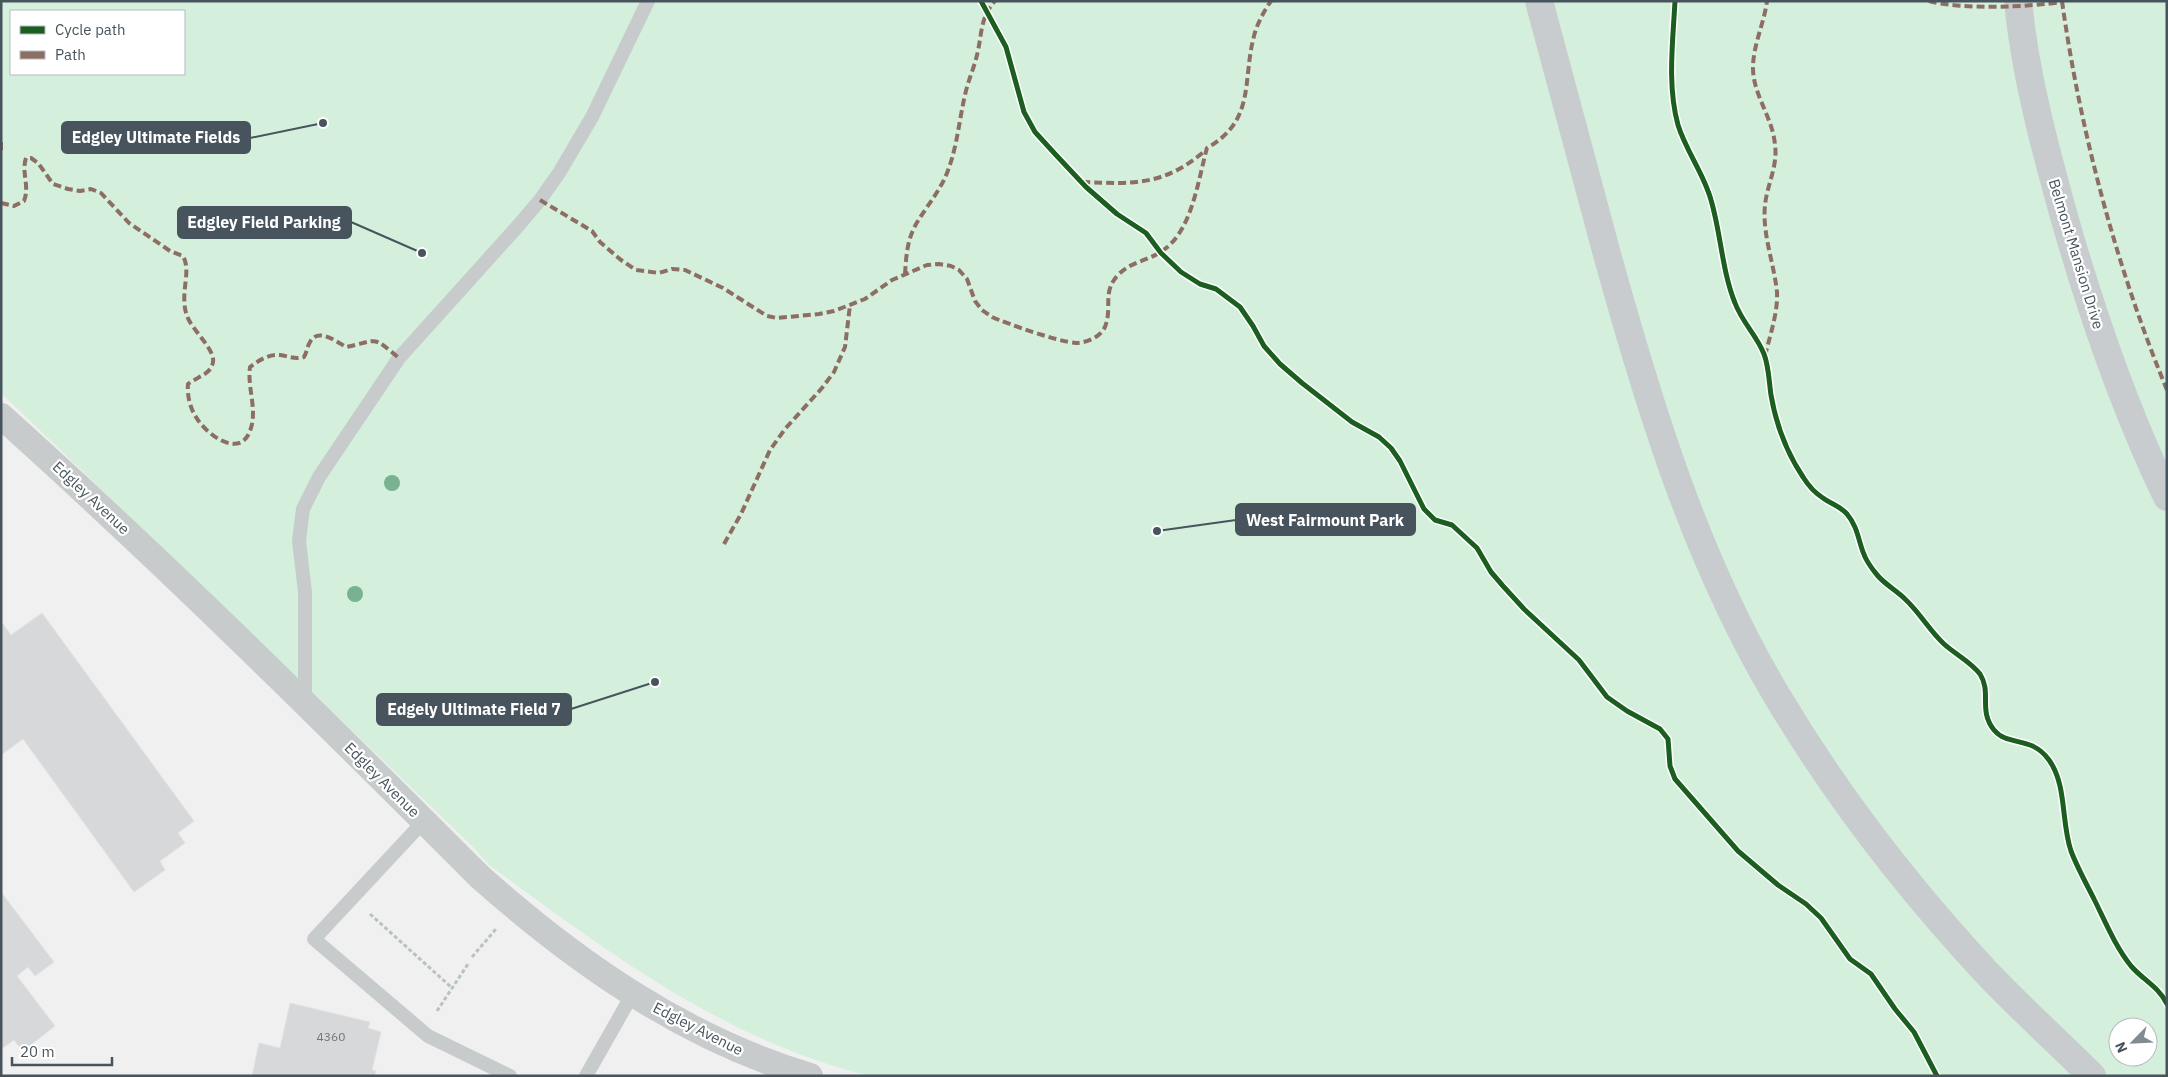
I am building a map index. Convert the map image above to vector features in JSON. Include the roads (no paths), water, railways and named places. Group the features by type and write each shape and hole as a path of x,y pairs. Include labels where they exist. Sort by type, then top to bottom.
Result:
{"street":[{"path":"1539,1 1629,332 1668,458 1690,516 1746,637 1776,694 1815,757 1894,866 1987,973 2092,1076"},
{"name":"Belmont Mansion Drive","path":"2018,1 2036,109 2076,258 2127,407 2167,497"},
{"name":"Edgley Avenue","path":"1,416 106,511 305,703 480,877 514,907 577,957 632,995 732,1048 810,1076"}],"lane":[{"path":"305,703 305,592 299,541 303,509 319,477 399,358 517,227 540,200 559,173 592,117 648,1"},
{"path":"424,821 314,939 428,1036 510,1076"},
{"path":"586,1076 632,995"}],"place":[{"name":"Edgley Ultimate Fields","path":"323,123"},
{"name":"Edgley Field Parking","path":"422,253"},
{"name":"West Fairmount Park","path":"1157,531"},
{"name":"Edgely Ultimate Field 7","path":"655,682"}]}
